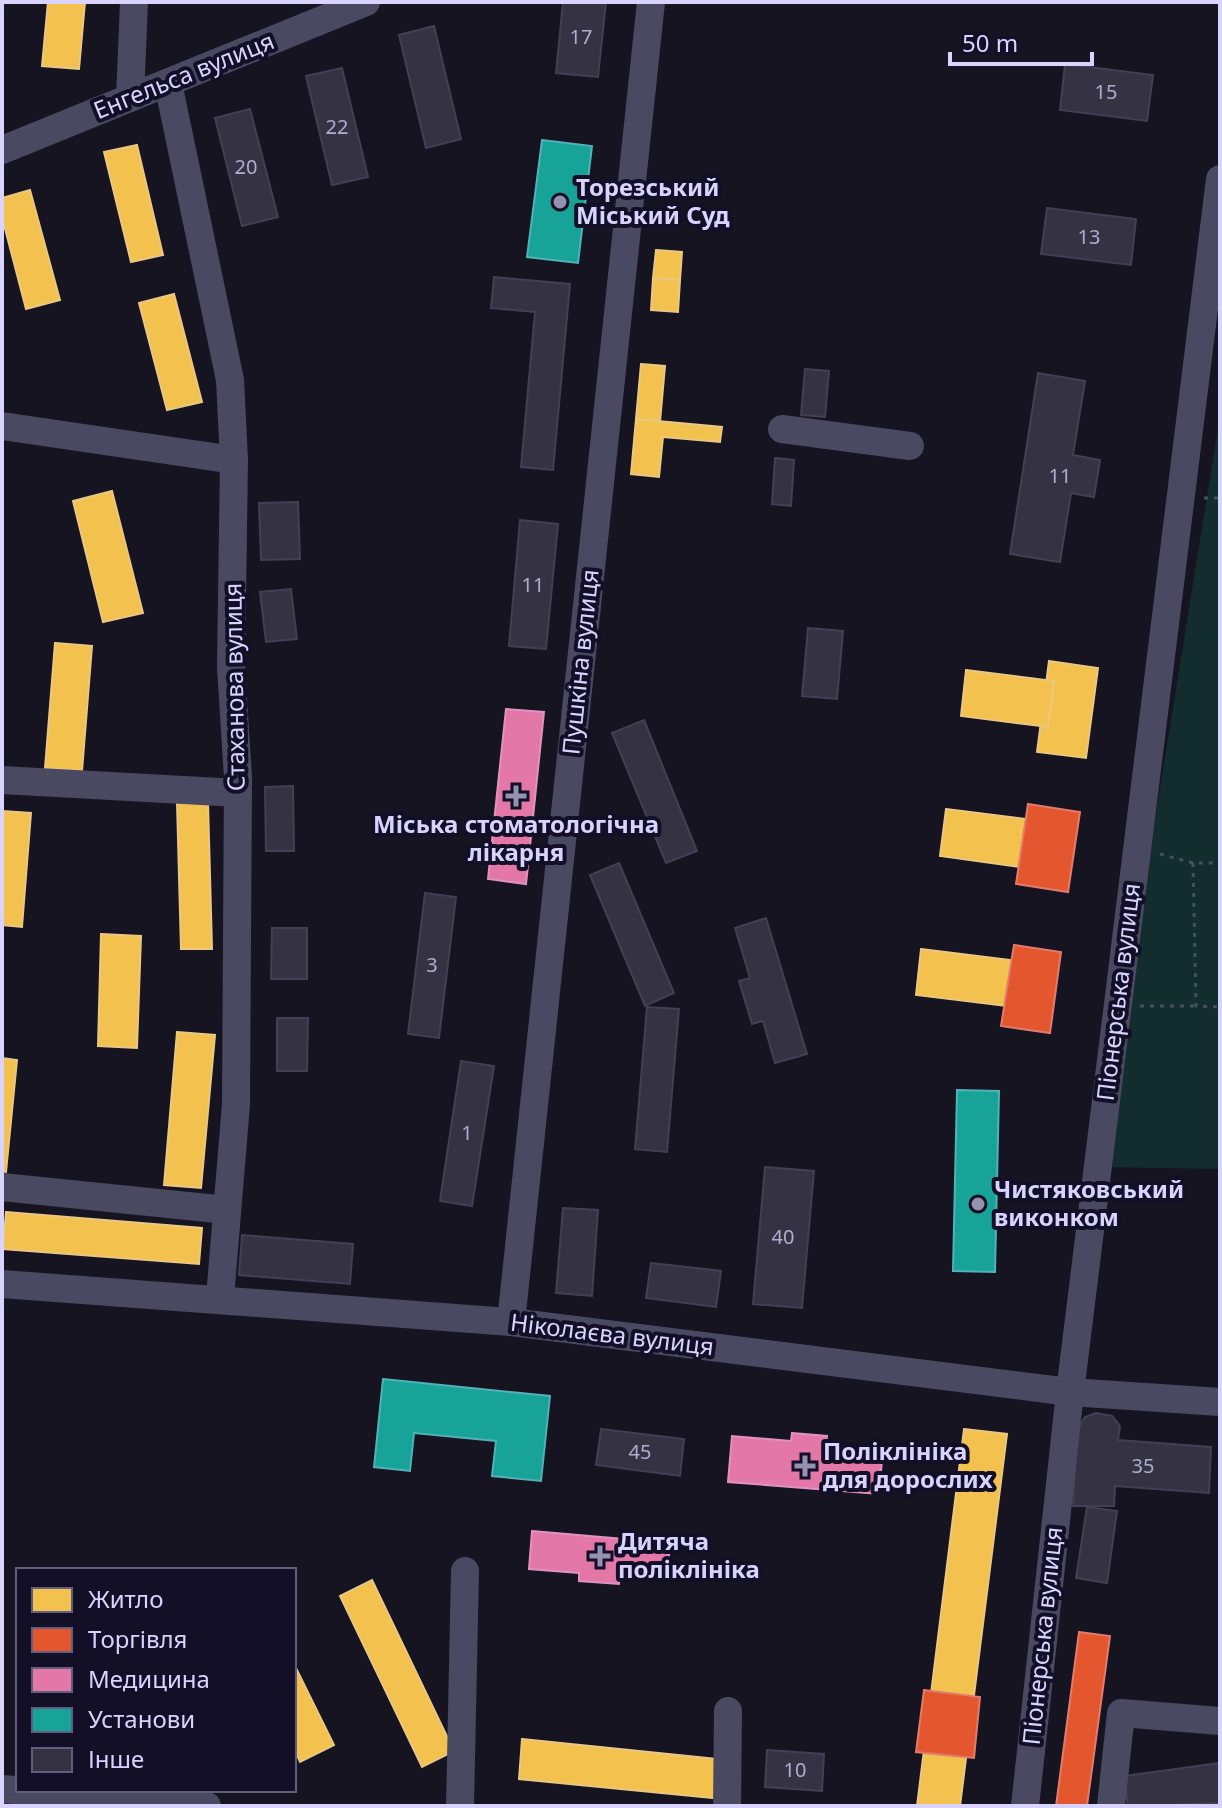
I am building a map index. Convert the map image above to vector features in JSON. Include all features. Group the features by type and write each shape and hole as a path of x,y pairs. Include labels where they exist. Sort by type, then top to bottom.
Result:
{"street":[{"path":"130,98 134,2"},
{"name":"Енгельса вулиця","path":"2,150 366,2"},
{"name":"Пушкіна вулиця","path":"511,1322 651,2"},
{"name":"Стаханова вулиця","path":"168,83 230,380 234,460 231,667 238,793 236,1104 220,1298"},
{"name":"Піонерська вулиця","path":"1025,1806 1116,1005 1220,179"},
{"path":"2,426 234,460"},
{"path":"782,436 910,453"},
{"path":"2,780 238,793"},
{"path":"2,1187 227,1210"},
{"name":"Ніколаєва вулиця","path":"2,1284 511,1322 1070,1392 1220,1402"},
{"path":"460,1806 465,1571"},
{"path":"727,1806 728,1711"},
{"path":"1111,1806 1121,1713 1220,1721"},
{"path":"21,1792 70,1800 207,1806"}],"path":[{"path":"1137,848 1193,863 1220,863"},
{"path":"1193,863 1196,1006"},
{"path":"1116,1005 1220,1007"}],"green space":[{"path":"1220,416 1220,1169 1099,1167"}],"building: Житло":[{"path":"48,2 85,2 79,69 42,66"},
{"path":"137,145 163,255 131,262 104,152"},
{"path":"30,190 60,300 26,309 2,217 2,198"},
{"path":"656,250 682,252 680,280 653,278"},
{"path":"653,278 680,280 678,312 651,310"},
{"path":"174,294 202,402 167,410 139,303"},
{"path":"641,364 665,366 660,422 636,419"},
{"path":"636,419 722,427 720,442 663,437 659,477 631,474"},
{"path":"112,491 143,613 103,622 73,501"},
{"path":"55,643 92,646 82,771 45,768"},
{"path":"1049,661 1098,668 1086,758 1037,752"},
{"path":"966,670 1054,681 1048,727 961,716"},
{"path":"208,802 212,949 181,949 177,803"},
{"path":"946,809 1034,820 1028,868 940,856"},
{"path":"2,811 31,813 22,927 2,925"},
{"path":"101,934 141,936 137,1048 98,1046"},
{"path":"921,949 1011,960 1006,1006 916,995"},
{"path":"177,1032 215,1035 201,1188 164,1185"},
{"path":"2,1058 17,1060 6,1172 2,1171"},
{"path":"6,1212 202,1228 199,1264 3,1249"},
{"path":"964,1429 1007,1434 960,1806 917,1806"},
{"path":"372,1580 454,1751 422,1767 340,1596"},
{"path":"296,1668 334,1745 300,1762 296,1753"},
{"path":"522,1739 726,1760 722,1799 519,1779"}],"building: Торгівля":[{"path":"1028,804 1080,812 1068,892 1016,884"},
{"path":"1014,945 1061,952 1050,1033 1001,1026"},
{"path":"1079,1632 1110,1636 1087,1806 1056,1806"},
{"path":"924,1690 980,1697 974,1758 916,1752"}],"building: Медицина":[{"name":"Міська стоматологічна лікарня","path":"506,709 544,712 526,884 488,879"},
{"name":"Поліклініка для дорослих","path":"792,1433 827,1436 826,1445 883,1449 879,1494 728,1482 732,1436 791,1441"},
{"name":"Дитяча поліклініка","path":"532,1531 670,1543 667,1578 620,1574 619,1584 579,1581 579,1573 529,1569"}],"building: Установи":[{"name":"Торезський Міський Суд","path":"542,140 592,146 578,263 527,257"},
{"path":"957,1090 999,1091 995,1272 953,1271"},
{"path":"383,1379 550,1396 541,1481 492,1476 496,1441 414,1433 410,1471 374,1467"}],"building: Інше":[{"path":"563,2 606,2 598,77 556,73"},
{"path":"434,26 461,139 426,148 399,35"},
{"path":"1065,64 1153,75 1147,121 1060,110"},
{"path":"342,68 368,177 332,185 306,76"},
{"path":"250,109 278,217 242,226 215,118"},
{"path":"1047,208 1136,219 1131,265 1041,254"},
{"path":"494,277 570,284 553,470 521,467 535,312 491,308"},
{"path":"805,369 829,371 825,417 801,415"},
{"path":"1038,373 1085,381 1073,455 1100,460 1094,497 1071,493 1060,562 1010,554"},
{"path":"775,458 794,460 791,506 772,504"},
{"path":"298,502 300,559 261,560 259,503"},
{"path":"520,520 558,524 546,649 509,646"},
{"path":"291,589 297,639 266,642 260,592"},
{"path":"808,628 843,631 837,699 802,696"},
{"path":"644,720 697,851 666,863 612,733"},
{"path":"293,786 294,851 266,851 265,787"},
{"path":"619,863 674,993 645,1006 590,875"},
{"path":"425,893 456,897 439,1038 408,1034"},
{"path":"766,918 807,1054 775,1063 763,1021 752,1024 739,981 750,978 735,928"},
{"path":"272,928 307,928 307,979 271,979"},
{"path":"647,1007 679,1009 667,1152 635,1149"},
{"path":"277,1018 308,1018 307,1071 277,1071"},
{"path":"461,1061 494,1066 472,1206 440,1201"},
{"path":"765,1167 814,1171 802,1308 753,1304"},
{"path":"563,1208 598,1210 592,1296 556,1293"},
{"path":"242,1235 353,1244 350,1284 239,1275"},
{"path":"651,1263 721,1271 716,1307 646,1298"},
{"path":"1096,1413 1112,1416 1120,1426 1118,1440 1211,1447 1209,1493 1115,1486 1114,1506 1073,1506 1077,1430 1085,1417"},
{"path":"601,1429 684,1439 680,1476 596,1465"},
{"path":"1087,1507 1117,1511 1107,1583 1076,1578"},
{"path":"767,1750 824,1754 822,1791 765,1787"},
{"path":"1220,1763 1220,1803 1128,1806 1124,1776"}],"place":[{"name":"Торезський Міський Суд","path":"560,202"},
{"name":"Міська стоматологічна лікарня","path":"516,796"},
{"name":"Чистяковський виконком","path":"978,1204"},
{"name":"Поліклініка для дорослих","path":"805,1466"},
{"name":"Дитяча поліклініка","path":"600,1556"}]}
